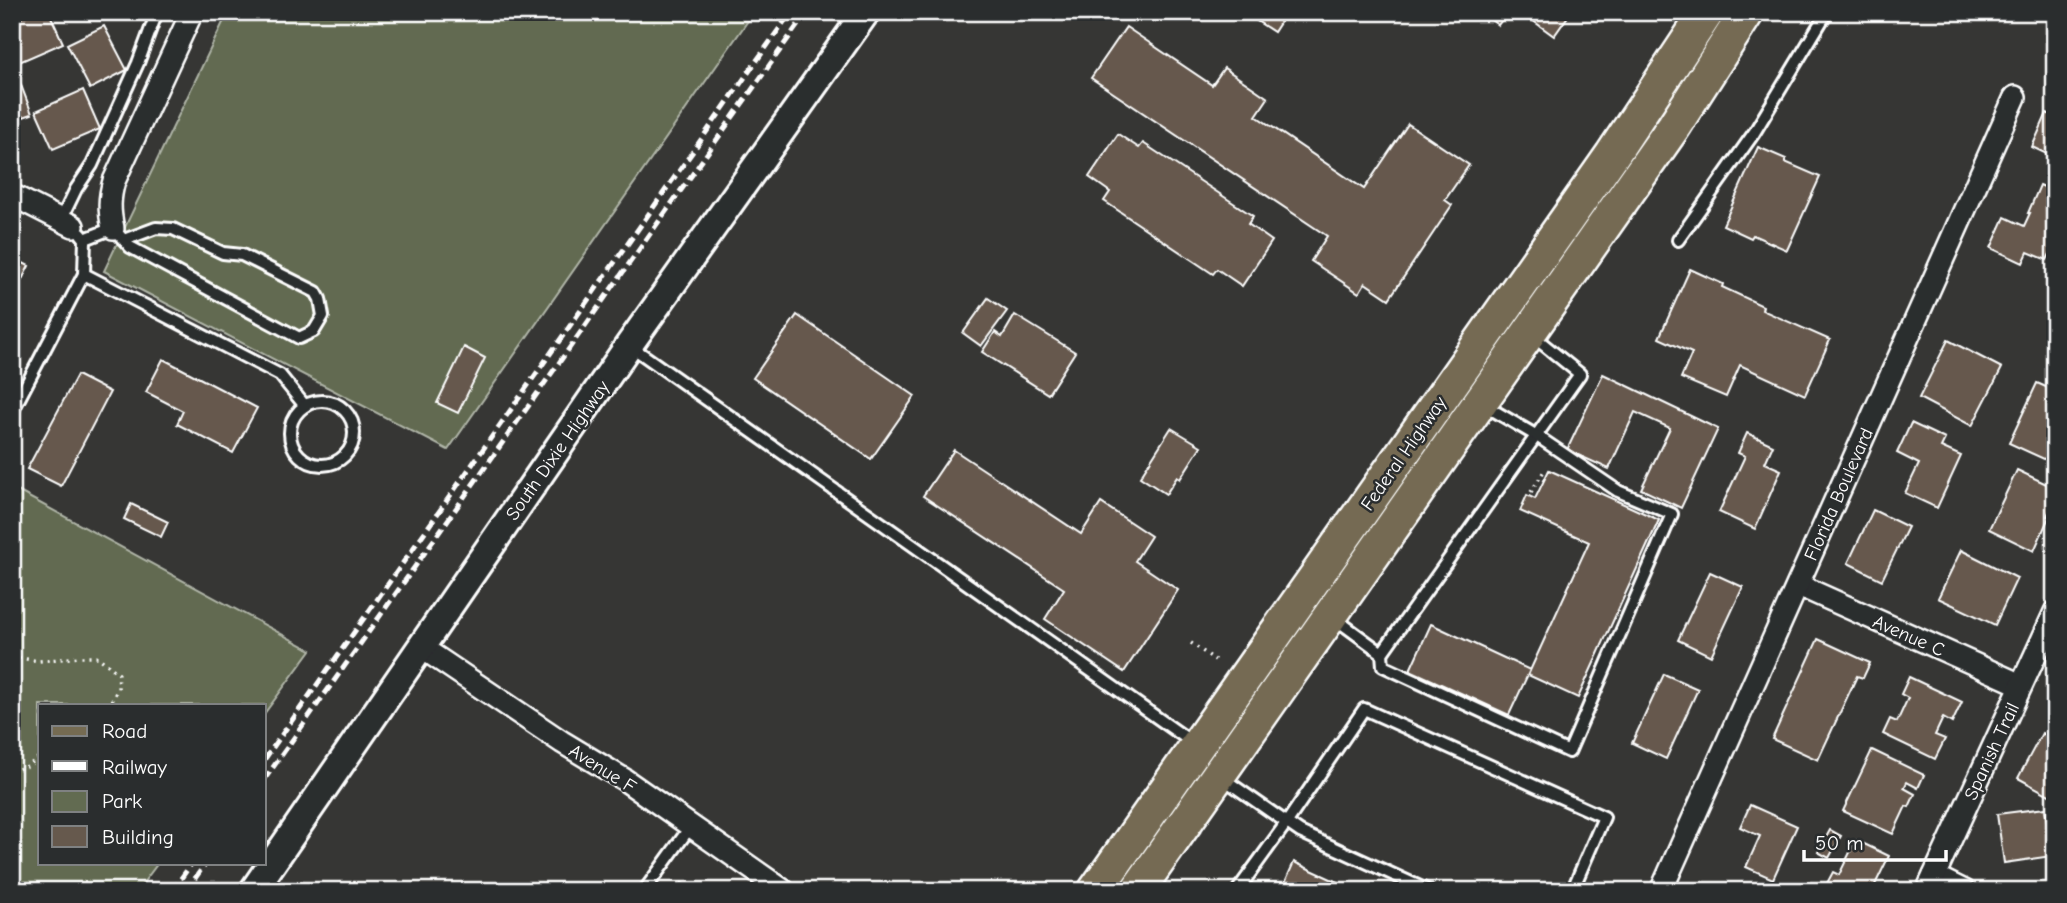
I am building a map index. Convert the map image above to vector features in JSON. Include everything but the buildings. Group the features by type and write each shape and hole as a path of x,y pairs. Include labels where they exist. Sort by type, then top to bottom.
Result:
{"main road":[{"name":"Federal Highway","path":"1095,891 1331,616 1460,402 1707,12"},
{"name":"Federal Highway","path":"1136,891 1207,761 1460,402 1529,333 1674,126 1747,12"}],"street":[{"path":"119,234 109,212 114,181 192,12"},
{"name":"South Dixie Highway","path":"253,891 629,345 866,12"},
{"name":"Florida Boulevard","path":"1661,891 2015,97"},
{"path":"12,195 73,228"},
{"name":"Avenue C","path":"1798,585 2021,685"},
{"name":"Spanish Trail","path":"1931,883 2055,612"},
{"name":"Avenue F","path":"421,647 562,742 625,780 785,891"},
{"path":"1931,883 1964,891"}],"lane":[{"path":"12,412 84,274 73,228 76,189 92,164 158,12"},
{"path":"1678,240 1754,133 1827,12"},
{"path":"73,228 119,234 156,228 173,229 223,253 242,255 316,292 323,308 323,316 314,331 299,338 130,247 119,234"},
{"path":"84,274 280,374 306,406"},
{"path":"1460,402 1537,436 1618,491 1672,514 1569,752 1383,666 1381,653 1537,436 1580,374 1529,333"},
{"path":"629,345 1207,761 1300,832 1429,891"},
{"path":"314,402 332,403 346,414 351,422 353,439 350,448 338,461 320,465 311,463 303,459 292,445 290,436 293,419 306,406 314,402"},
{"path":"1331,616 1381,653"},
{"path":"1237,891 1364,709 1604,817 1572,891"},
{"path":"644,891 691,826"}],"path":[{"path":"1531,492 1544,471"},
{"path":"1191,642 1215,660"},
{"path":"12,657 39,661 99,657 119,674 118,689 110,704"},
{"path":"12,771 28,766 38,758"}],"green space":[{"path":"228,12 754,12 448,450 104,271"},
{"path":"12,488 311,650 266,711 266,704 38,704 38,864 157,864 137,891 12,891"}],"railway":[{"path":"266,757 791,12"},
{"path":"266,777 807,12"},
{"path":"172,891 191,864"},
{"path":"186,891 205,864"}]}
